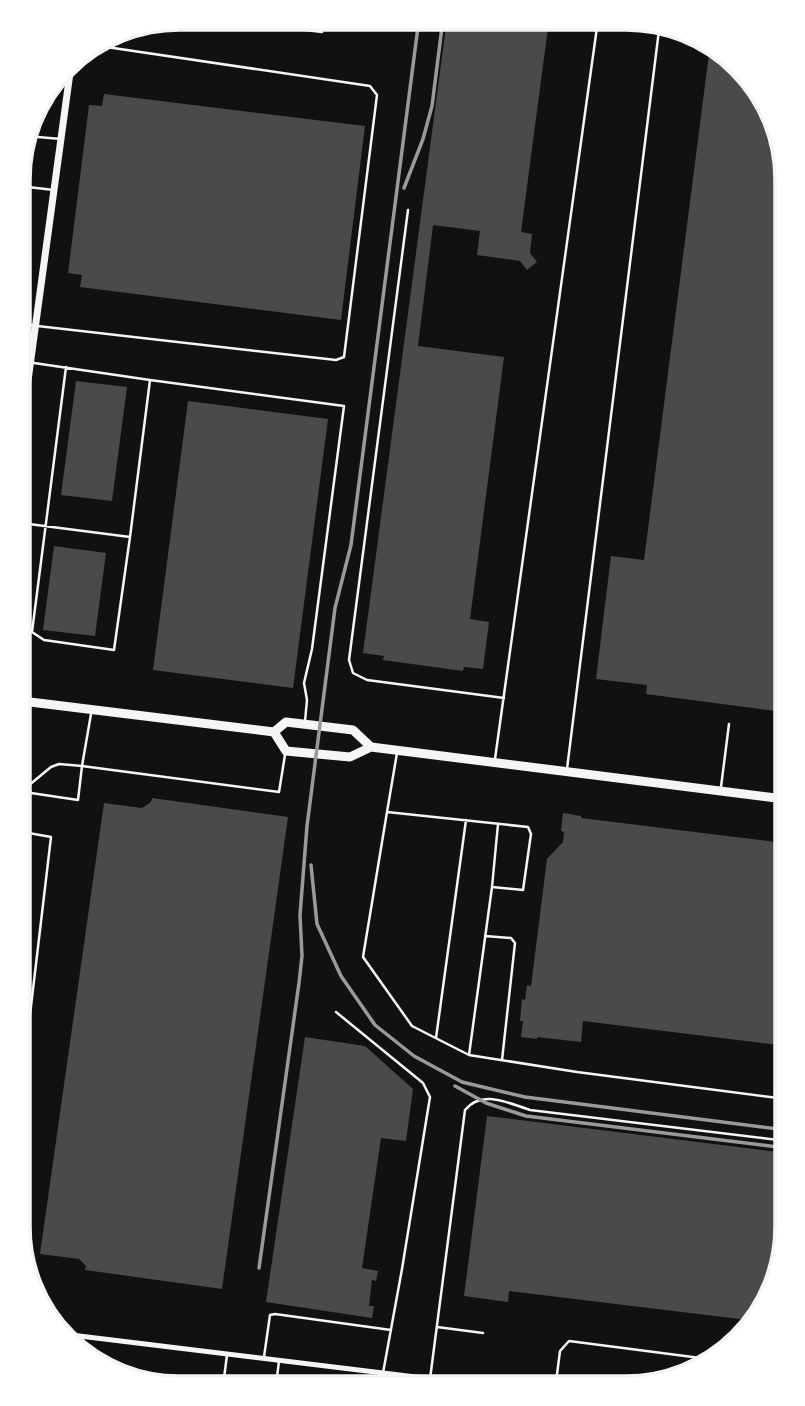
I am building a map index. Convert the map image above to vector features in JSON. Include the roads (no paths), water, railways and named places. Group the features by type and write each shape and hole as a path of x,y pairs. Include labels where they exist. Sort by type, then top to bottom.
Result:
{"main road":[{"path":"30,702 274,732 286,722 353,730 371,747"},
{"path":"274,732 286,751 350,757 371,747 775,798"}],"street":[{"path":"30,362 69,79"},
{"path":"78,1336 406,1376"}],"lane":[{"path":"306,30 322,32"},
{"path":"495,762 597,30"},
{"path":"566,771 659,34"},
{"path":"30,325 336,360 344,357 377,95 370,86 109,47"},
{"path":"36,137 61,139"},
{"path":"30,187 54,190"},
{"path":"408,211 349,660 353,673 367,680 504,698"},
{"path":"30,362 344,406 312,649 304,683 307,701 305,724"},
{"path":"66,367 32,632 44,640 114,650 150,380"},
{"path":"30,524 130,537"},
{"path":"30,790 31,793 78,800 91,710"},
{"path":"720,791 729,724"},
{"path":"397,750 363,957 412,1026 469,1055 775,1097"},
{"path":"30,785 51,767 66,764 279,792 286,751"},
{"path":"387,812 528,827 531,834 523,890 492,887"},
{"path":"436,1038 466,820"},
{"path":"469,1055 498,823"},
{"path":"30,833 51,836 30,1000"},
{"path":"485,936 511,938 515,943 502,1060"},
{"path":"336,1012 423,1083 430,1097 383,1373"},
{"path":"430,1376 465,1110 471,1103 482,1098 494,1099 530,1110 775,1141"},
{"path":"264,1358 270,1315 391,1330"},
{"path":"437,1327 483,1334"},
{"path":"557,1376 560,1351 569,1341 698,1358"},
{"path":"224,1376 227,1354"},
{"path":"277,1376 279,1360"}],"railway":[{"path":"259,1268 302,956 300,915 307,826 335,608 351,545 418,30"},
{"path":"404,188 423,139 432,106 442,30"},
{"path":"311,865 317,924 341,976 375,1025 414,1056 462,1082 525,1097 775,1129"},
{"path":"455,1086 486,1103 526,1116 775,1147"}]}
